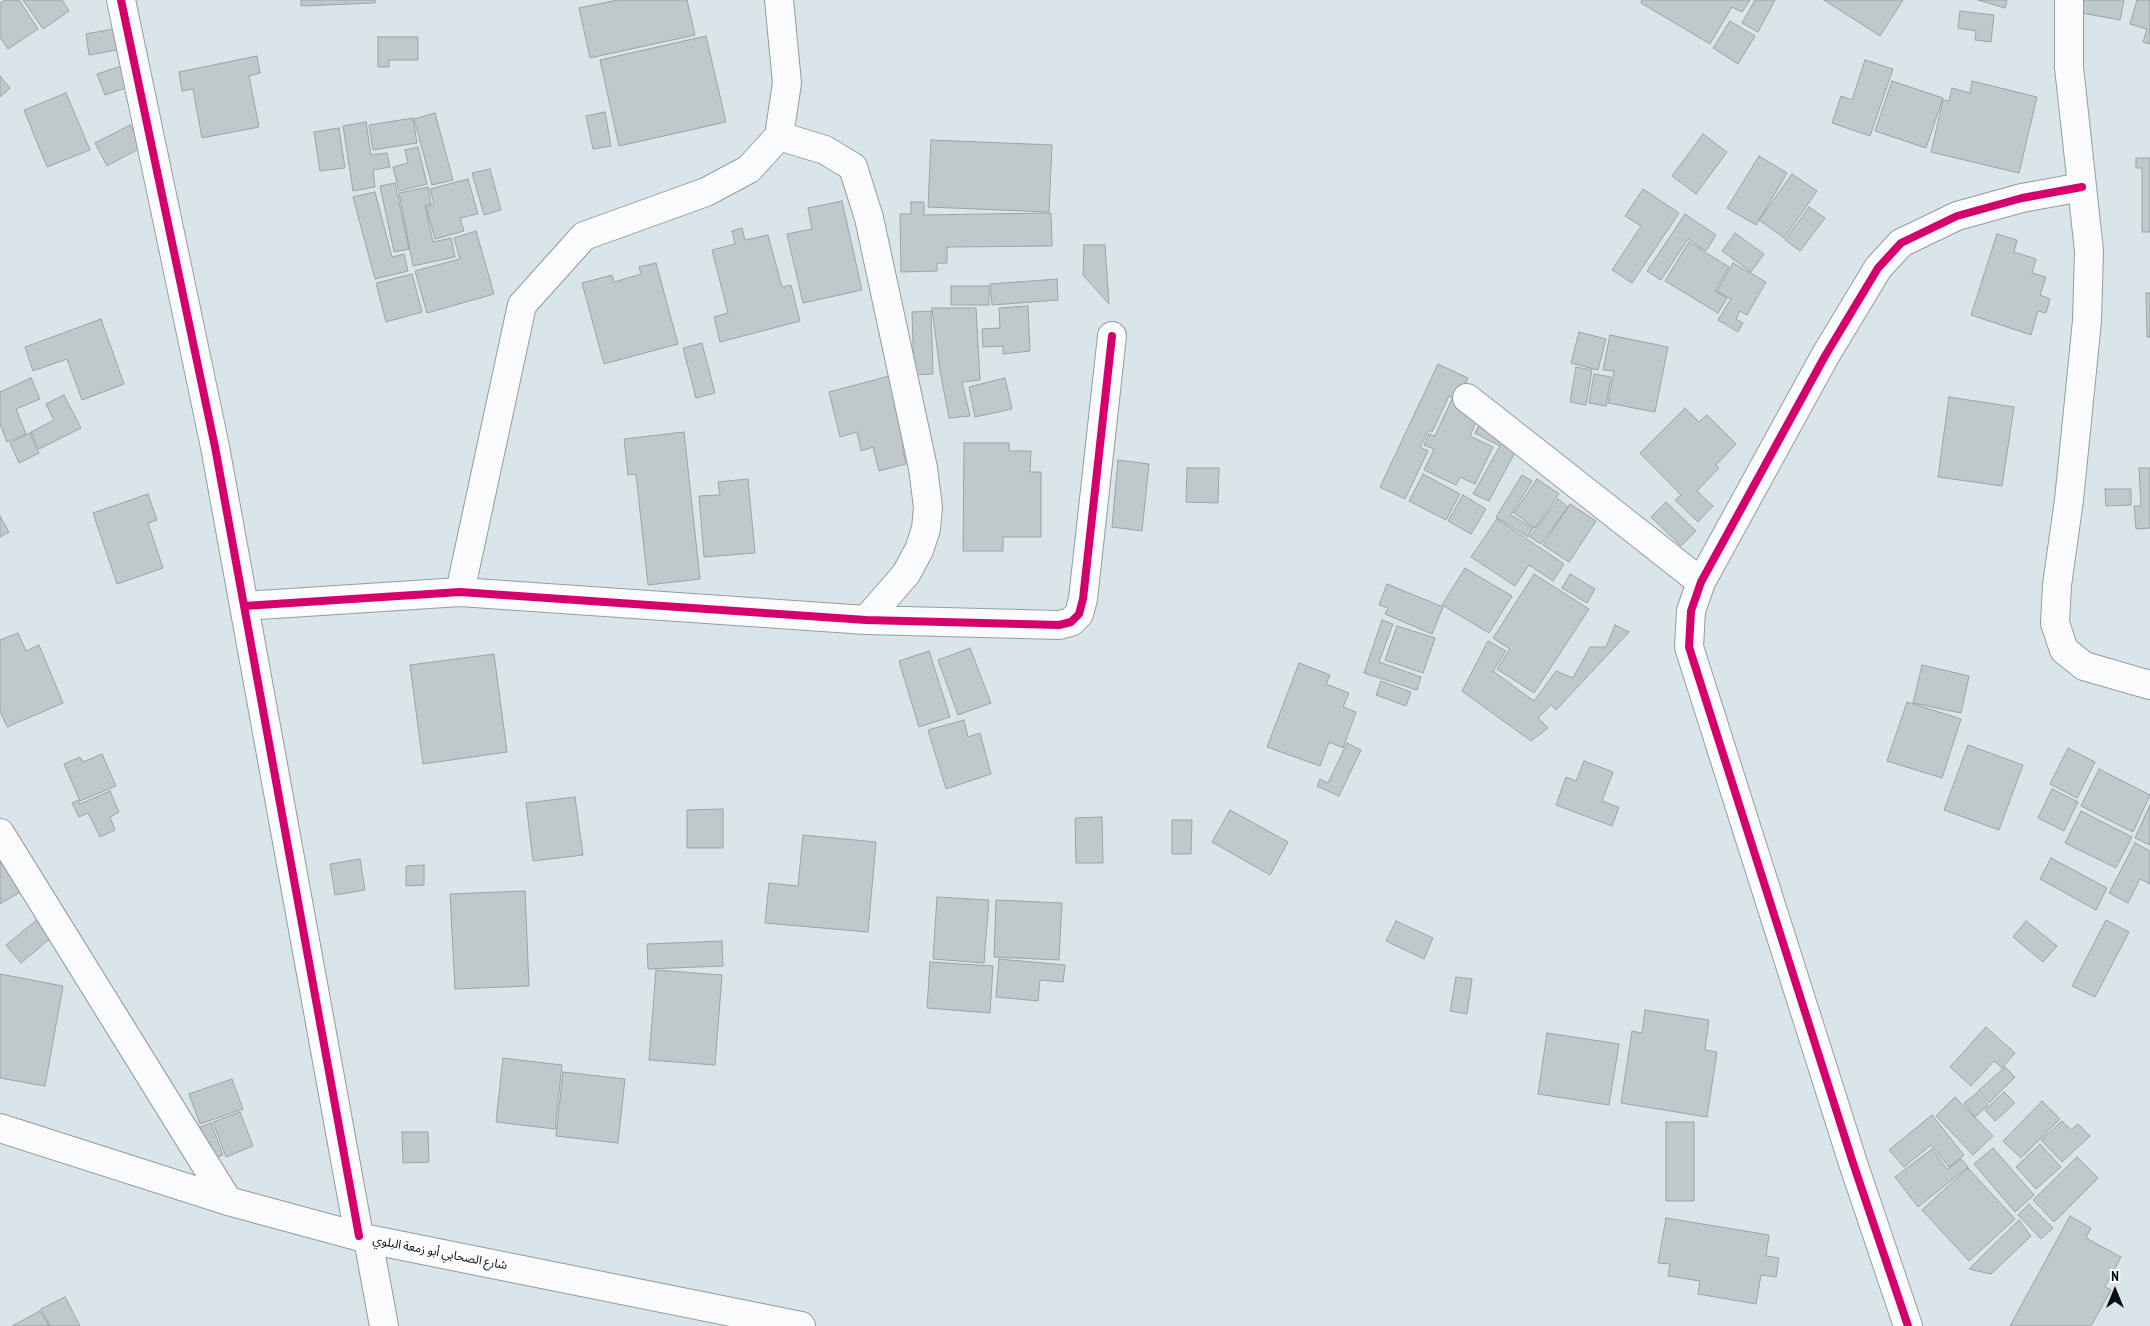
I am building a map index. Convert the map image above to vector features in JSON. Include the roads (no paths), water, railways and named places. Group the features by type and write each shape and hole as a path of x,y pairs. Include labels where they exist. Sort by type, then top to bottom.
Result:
{"street":[{"path":"121,0 215,447 364,1237 384,1326"},
{"path":"460,592 522,305 584,236 706,192 749,169 779,136 787,83 780,0"},
{"path":"2069,0 2069,67 2088,251 2087,320 2069,500 2057,585 2055,623 2064,650 2084,666 2150,685"},
{"path":"779,136 826,150 853,167 869,218 923,468 928,507 926,529 919,550 906,574 866,620"},
{"path":"1908,1326 1852,1163 1689,647 1691,611 1701,582 1826,356 1878,268 1901,243 1957,216 2022,198 2082,187"},
{"path":"244,606 460,592 866,620 1060,625 1071,622 1079,614 1083,599 1112,336"},
{"path":"1467,398 1701,582"},
{"path":"0,833 228,1201"},
{"name":"شارع الصحابي أبو زمعة البلوي","path":"0,1128 228,1201 364,1237 801,1326"}]}
